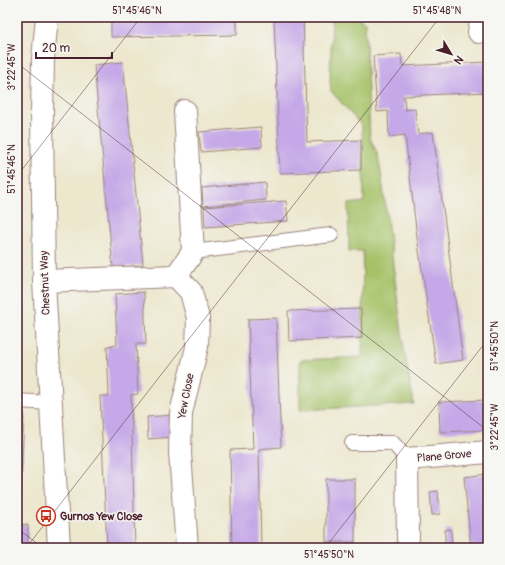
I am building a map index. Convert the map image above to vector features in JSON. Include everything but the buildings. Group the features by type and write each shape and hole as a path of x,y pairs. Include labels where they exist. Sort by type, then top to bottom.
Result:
{"street":[{"name":"Chestnut Way","path":"47,17 43,60 42,114 44,281 59,548"},
{"path":"44,281 176,276 193,252 185,111"},
{"name":"Yew Close","path":"176,276 191,292 198,318 197,346 181,413 180,453 187,548"},
{"name":"Plane Grove","path":"408,538 407,459 488,452"}],"lane":[{"path":"193,252 331,235"},
{"path":"17,401 51,402"},
{"path":"352,443 393,443 407,459"}],"green space":[{"path":"332,17 355,17 365,22 370,138 377,153 381,172 404,349 414,404 300,410 300,360 362,357 363,251 349,251 348,204 364,202 362,126 331,91"}],"place":[{"name":"Gurnos Yew Close","path":"46,516"}]}
